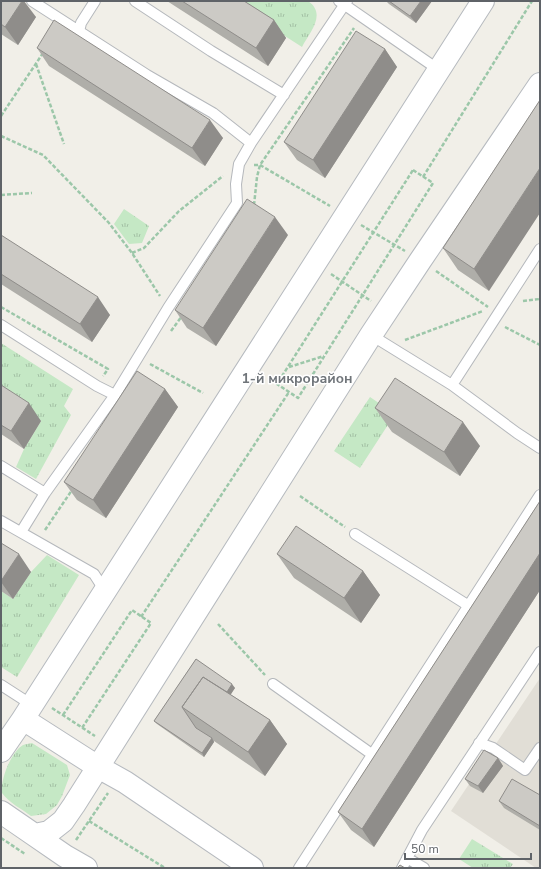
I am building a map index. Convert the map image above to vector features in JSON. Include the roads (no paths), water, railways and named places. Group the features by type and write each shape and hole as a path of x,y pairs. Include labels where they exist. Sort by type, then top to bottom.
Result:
{"street":[{"path":"1,751 31,707 484,1"},
{"path":"35,835 48,832 63,821 371,335 420,260 540,84"},
{"path":"31,707 98,767 119,778 252,868"},
{"path":"1,812 65,856 86,868"}],"lane":[{"path":"32,1 147,75 213,114 251,143"},
{"path":"79,32 81,23 95,1"},
{"path":"135,1 212,51 284,95"},
{"path":"21,532 45,493 115,395 168,308 237,203 236,184 239,164 251,143 344,2 439,70"},
{"path":"452,385 492,320 540,249"},
{"path":"1,325 97,386 115,395"},
{"path":"371,335 452,385 540,448"},
{"path":"1,466 45,493"},
{"path":"299,868 540,495"},
{"path":"1,521 94,574 105,591"},
{"path":"355,534 469,606"},
{"path":"402,868 422,830 540,652"},
{"path":"273,684 372,755"},
{"path":"1,685 31,707"},
{"path":"479,743 493,748 525,770 540,748"},
{"path":"407,858 424,868"}],"district":[{"name":"1-й микрорайон","path":"297,378"}]}
